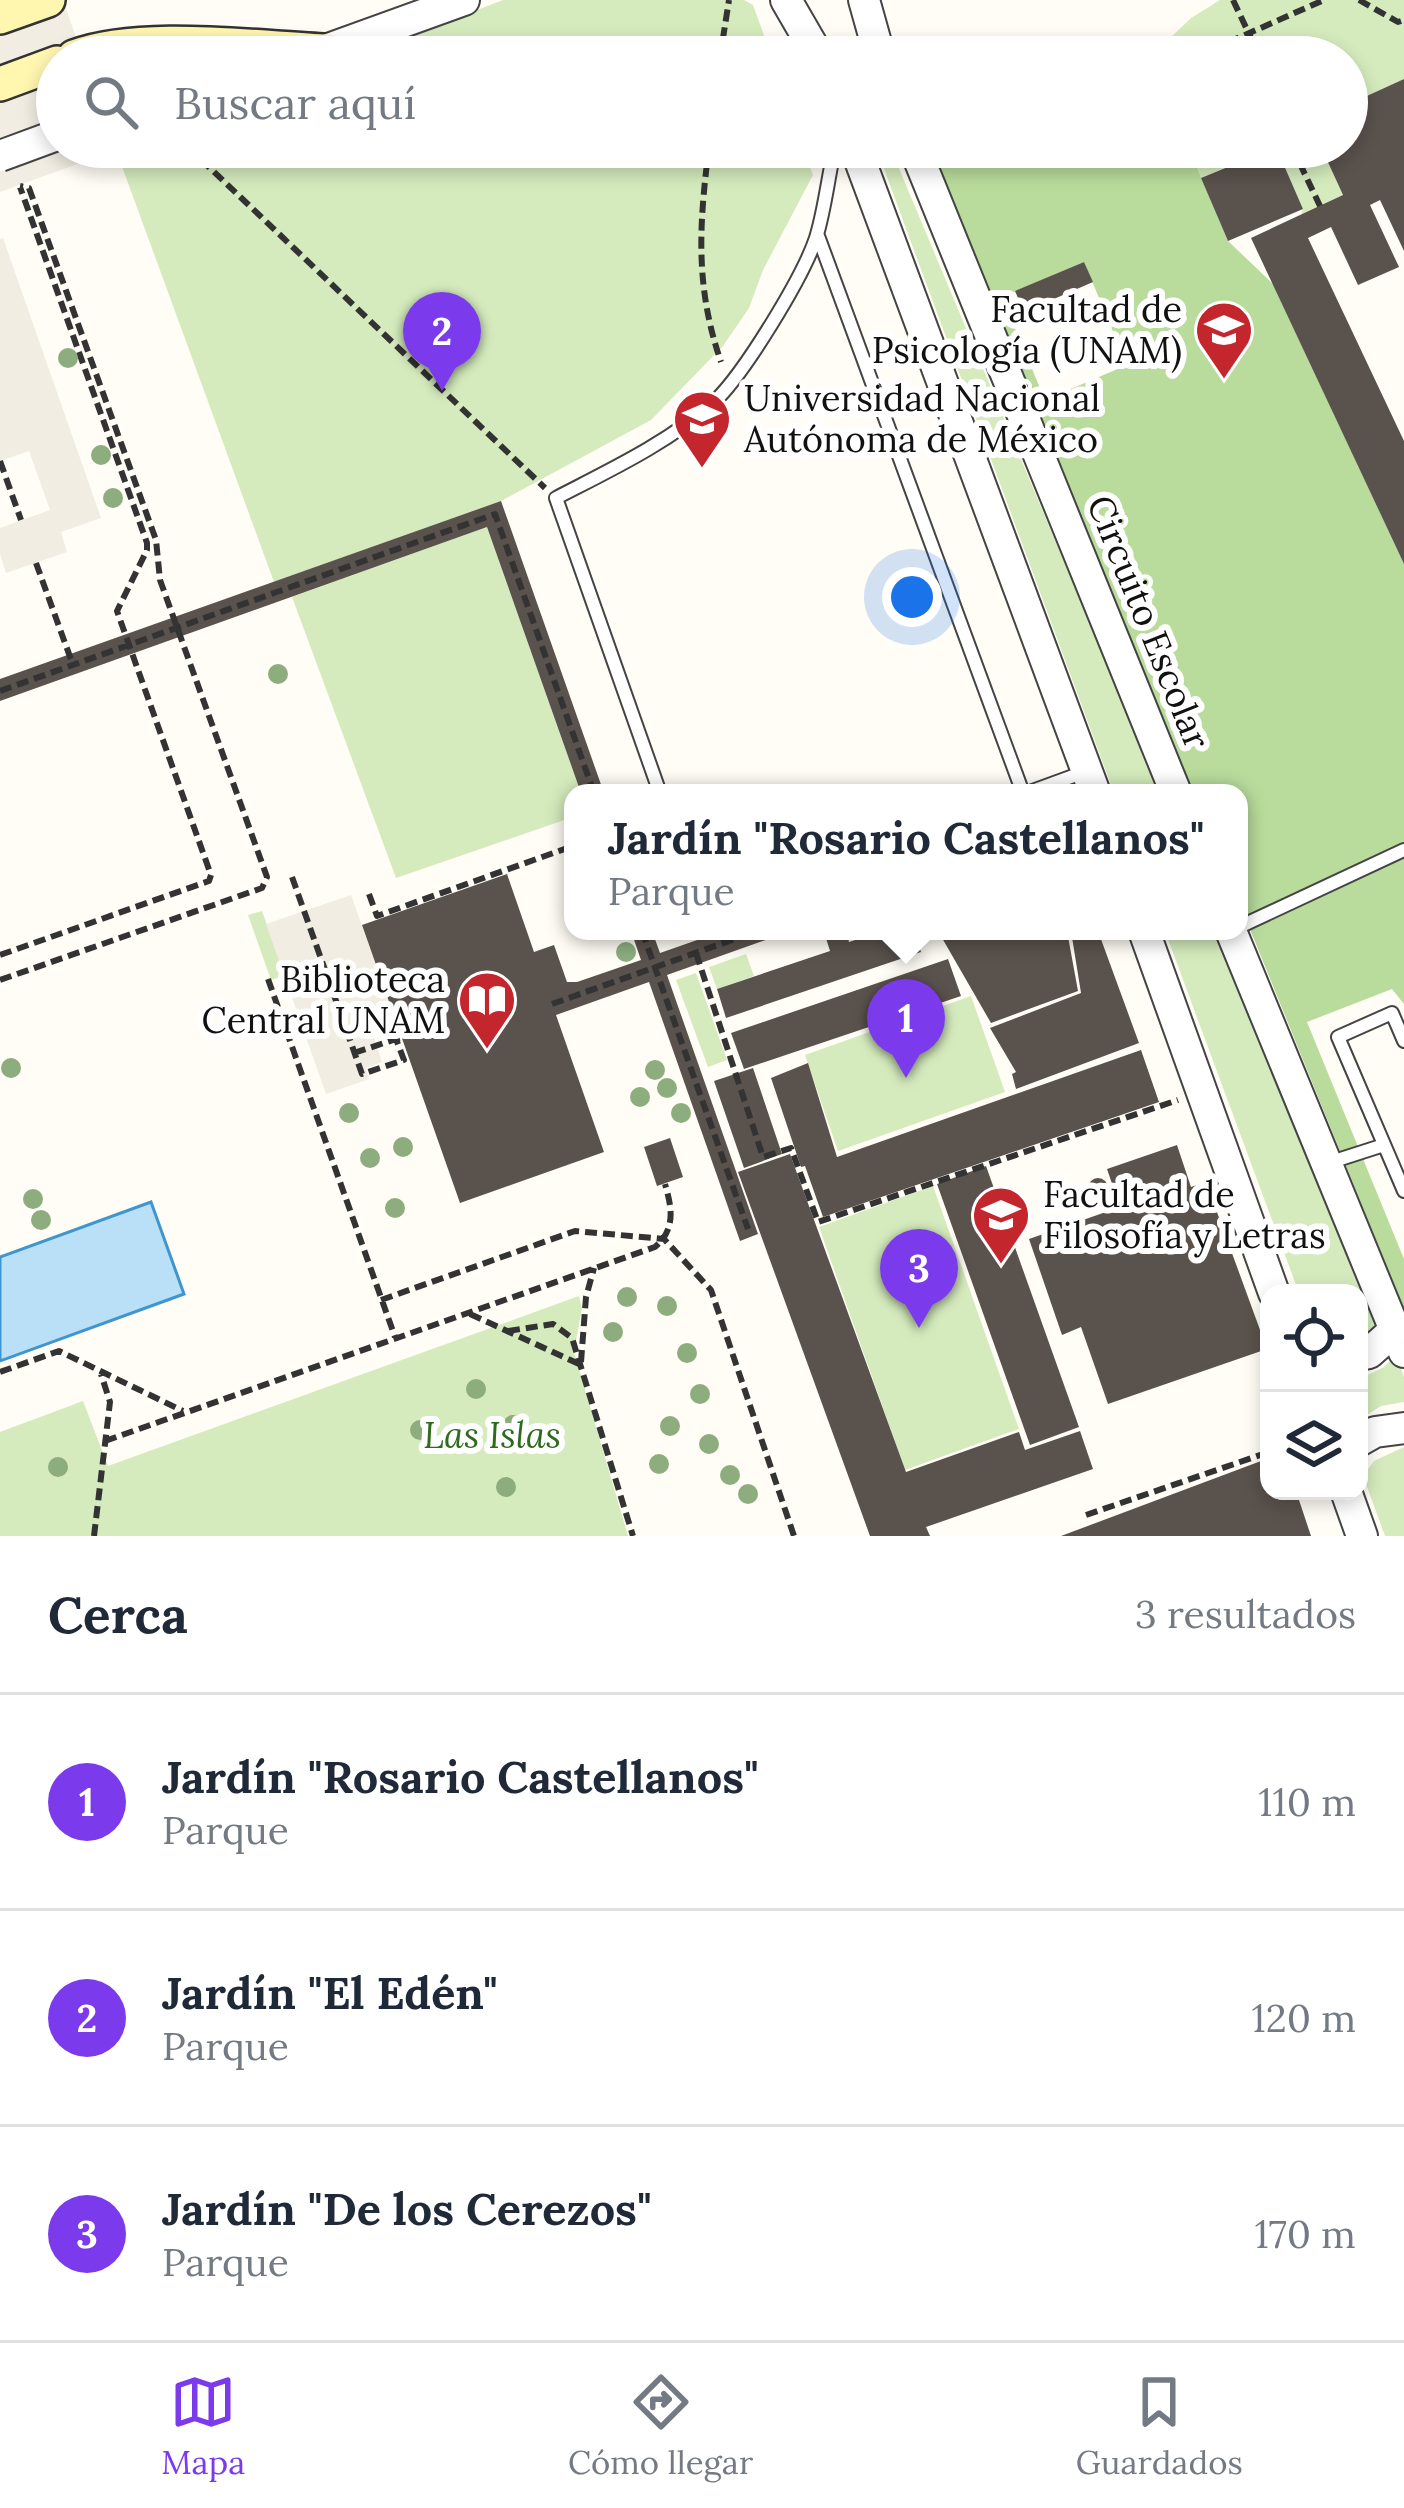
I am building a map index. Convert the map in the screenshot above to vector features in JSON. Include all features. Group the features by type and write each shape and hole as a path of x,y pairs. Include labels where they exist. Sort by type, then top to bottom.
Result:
{"main road":[{"path":"0,17 48,0"},
{"path":"0,84 36,71"}],"street":[{"path":"366,36 464,0"},
{"path":"786,0 807,36"},
{"path":"864,0 874,36"},
{"path":"0,156 36,143"},
{"path":"863,168 1091,782"},
{"name":"Circuito Escolar","path":"923,168 1172,784"},
{"path":"1147,940 1271,1284"},
{"path":"1239,940 1399,1341 1368,1352"},
{"path":"1368,1436 1404,1429"},
{"path":"1349,1500 1362,1536"}],"lane":[{"path":"657,784 556,498 648,449 717,400 803,270 817,235 831,168"},
{"path":"817,235 1022,784"},
{"path":"1248,923 1404,850"},
{"path":"1404,1040 1392,1013 1338,1037 1404,1191"},
{"path":"1328,1163 1384,1145"}],"path":[{"path":"723,36 729,0"},
{"path":"1233,0 1250,36"},
{"path":"1242,36 1324,0"},
{"path":"1359,0 1398,22 1404,20"},
{"path":"210,168 556,498"},
{"path":"706,168 701,210 702,290 707,323 729,382"},
{"path":"1302,168 1320,206"},
{"path":"0,955 211,879 118,606 147,543 20,186 29,188 156,540 160,580 266,884 0,980"},
{"path":"0,461 20,520"},
{"path":"0,691 495,514 591,784"},
{"path":"36,563 73,665"},
{"path":"369,894 377,916 564,849"},
{"path":"292,877 354,1054 362,1074 404,1060 399,1038 354,1054"},
{"path":"645,940 748,1229"},
{"path":"552,1004 731,940"},
{"path":"696,952 763,1157 791,1148 818,1222 1182,1099"},
{"path":"268,979 395,1339"},
{"path":"105,1442 655,1247 664,1239 672,1211 665,1184"},
{"path":"381,1300 575,1231 664,1239 711,1290 794,1536"},
{"path":"581,1365 586,1298 594,1268"},
{"path":"468,1313 581,1365"},
{"path":"508,1331 553,1324 572,1338 633,1536"},
{"path":"0,1372 58,1351 186,1413"},
{"path":"94,1536 110,1402 100,1371"},
{"path":"1086,1515 1260,1455"}],"green space":[{"path":"503,0 744,0 753,5 764,36 410,36"},
{"path":"1220,0 1404,0 1404,79 1368,95 1368,36 1172,36"},
{"path":"123,168 810,168 813,175 763,270 749,308 723,346 651,420 501,501 274,582"},
{"path":"884,168 899,168 1157,784 1111,784"},
{"path":"921,168 1197,168 1228,241 1273,284 1404,564 1404,1004 1392,989 1307,1022 1404,1259 1404,1309 1248,924 1248,784 1188,784","holes":["1084,262 1127,365 1045,400 1002,297"]},
{"path":"1197,168 1224,168 1201,178"},
{"path":"1285,168 1331,168 1343,195 1301,215 1303,209"},
{"path":"487,527 578,784 564,784 564,820 396,878 292,597"},
{"path":"262,911 285,975 271,980 248,915"},
{"path":"1168,940 1223,940 1366,1284 1296,1284"},
{"path":"746,954 754,976 717,989 709,967"},
{"path":"696,973 727,1060 708,1067 676,980"},
{"path":"971,996 1005,1092 838,1151 805,1055"},
{"path":"933,1186 1019,1429 905,1470 819,1227"},
{"path":"1368,1288 1383,1324 1368,1338"},
{"name":"Las Islas","path":"579,1296 582,1308 574,1352 628,1536 0,1536 0,1432 83,1401 108,1466"},
{"path":"1396,1355 1404,1377 1404,1402 1381,1406 1368,1414 1368,1375"},
{"path":"1404,1447 1404,1536 1385,1536 1368,1490 1368,1469 1374,1461"}],"shaded area":[{"path":"0,0 63,0 76,36 36,36 36,168 66,168 0,192"},
{"path":"3,238 101,518 61,532 67,552 6,573 0,528 50,510 29,451 0,461"},
{"path":"351,895 389,1001 365,1010 382,1062 366,1068 369,1079 326,1094 266,924"}],"water":[{"path":"151,1202 184,1294 0,1361 0,1257"}],"building":[{"path":"1404,79 1404,251 1380,200 1370,205 1399,267 1358,285 1331,227 1308,238 1404,441 1404,564 1251,238 1343,195 1331,168 1368,168 1368,95"},
{"path":"1225,168 1285,168 1303,209 1228,241 1201,178"},
{"path":"1084,262 1093,282 1024,312 1015,291"},
{"path":"501,501 601,784 578,784 487,527 0,701 0,679"},
{"name":"Biblioteca Central UNAM","path":"507,874 534,952 554,945 567,982 641,960 634,940 655,940 660,953 697,940 766,940 667,975 758,1234 740,1241 649,982 556,1015 604,1152 460,1203 362,925"},
{"path":"827,940 917,940 921,952 726,1018 717,989 830,951"},
{"path":"943,940 1069,940 1078,991 991,1023"},
{"path":"1072,940 1101,940 1139,1043 1016,1089 1012,1074 1016,1072 990,1028 1081,993"},
{"path":"948,959 961,996 744,1069 731,1033"},
{"path":"1141,1050 1159,1102 823,1217 771,1078 808,1063 837,1157"},
{"path":"753,1068 782,1154 744,1168 714,1081"},
{"path":"670,1138 683,1177 657,1186 644,1147"},
{"path":"1177,1145 1191,1187 1206,1182 1260,1330 1260,1351 1108,1404 1081,1327 1062,1335 1029,1239 1120,1207 1107,1169"},
{"path":"790,1154 906,1472 1019,1432 1025,1450 1080,1431 1093,1469 926,1527 930,1536 870,1536 738,1172"},
{"path":"986,1166 1079,1427 1030,1445 937,1184"},
{"path":"1098,1178 1108,1188 1098,1198 1088,1188"},
{"path":"1260,1461 1260,1500 1299,1500 1311,1536 1061,1536"}],"place":[{"name":"Facultad de Psicología (UNAM)","path":"1224,381"},
{"name":"Jardín \"El Edén\"","path":"442,391"},
{"name":"Universidad Nacional Autónoma de México","path":"702,470"},
{"name":"Biblioteca Central UNAM","path":"487,1051"},
{"name":"Jardín \"Rosario Castellanos\"","path":"906,1078"},
{"name":"Facultad de Filosofía y Letras","path":"1001,1266"},
{"name":"Jardín \"De los Cerezos\"","path":"919,1328"}]}
